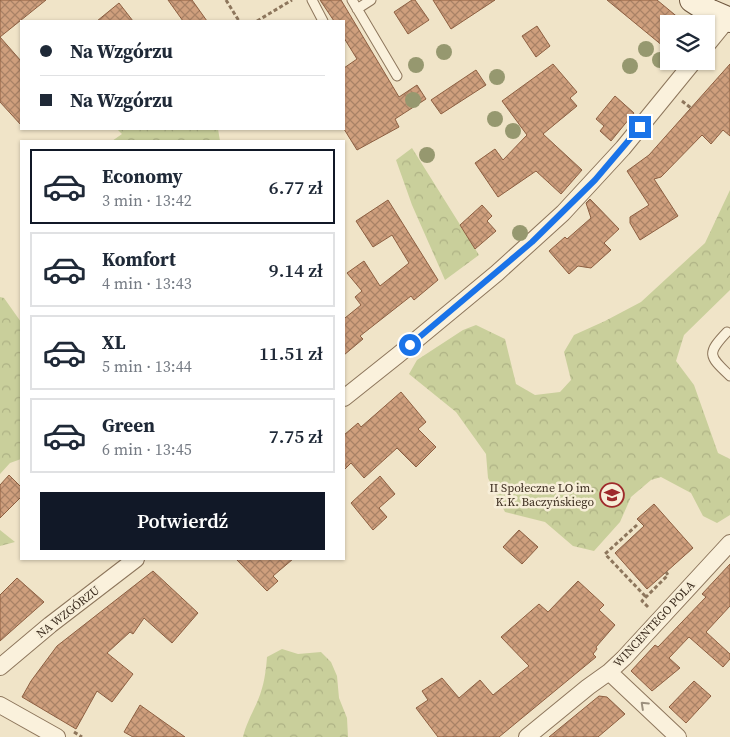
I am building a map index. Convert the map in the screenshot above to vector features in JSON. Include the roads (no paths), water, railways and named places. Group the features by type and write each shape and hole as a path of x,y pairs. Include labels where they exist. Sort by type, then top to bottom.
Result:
{"street":[{"path":"692,0 729,20 715,36"},
{"path":"345,397 497,273 563,213 623,148 687,70"},
{"name":"WINCENTEGO POLA","path":"527,737 624,658 730,544"},
{"name":"NA WZGÓRZU","path":"0,667 50,625 135,560"},
{"path":"609,672 678,737"},
{"path":"0,705 57,737"}],"lane":[{"path":"312,0 322,20"},
{"path":"352,0 397,76"},
{"path":"357,9 371,0"},
{"path":"727,332 714,348 712,355 714,360 730,376"}],"place":[{"name":"II Społeczne LO im. K.K. Baczyńskiego","path":"612,495"}]}
